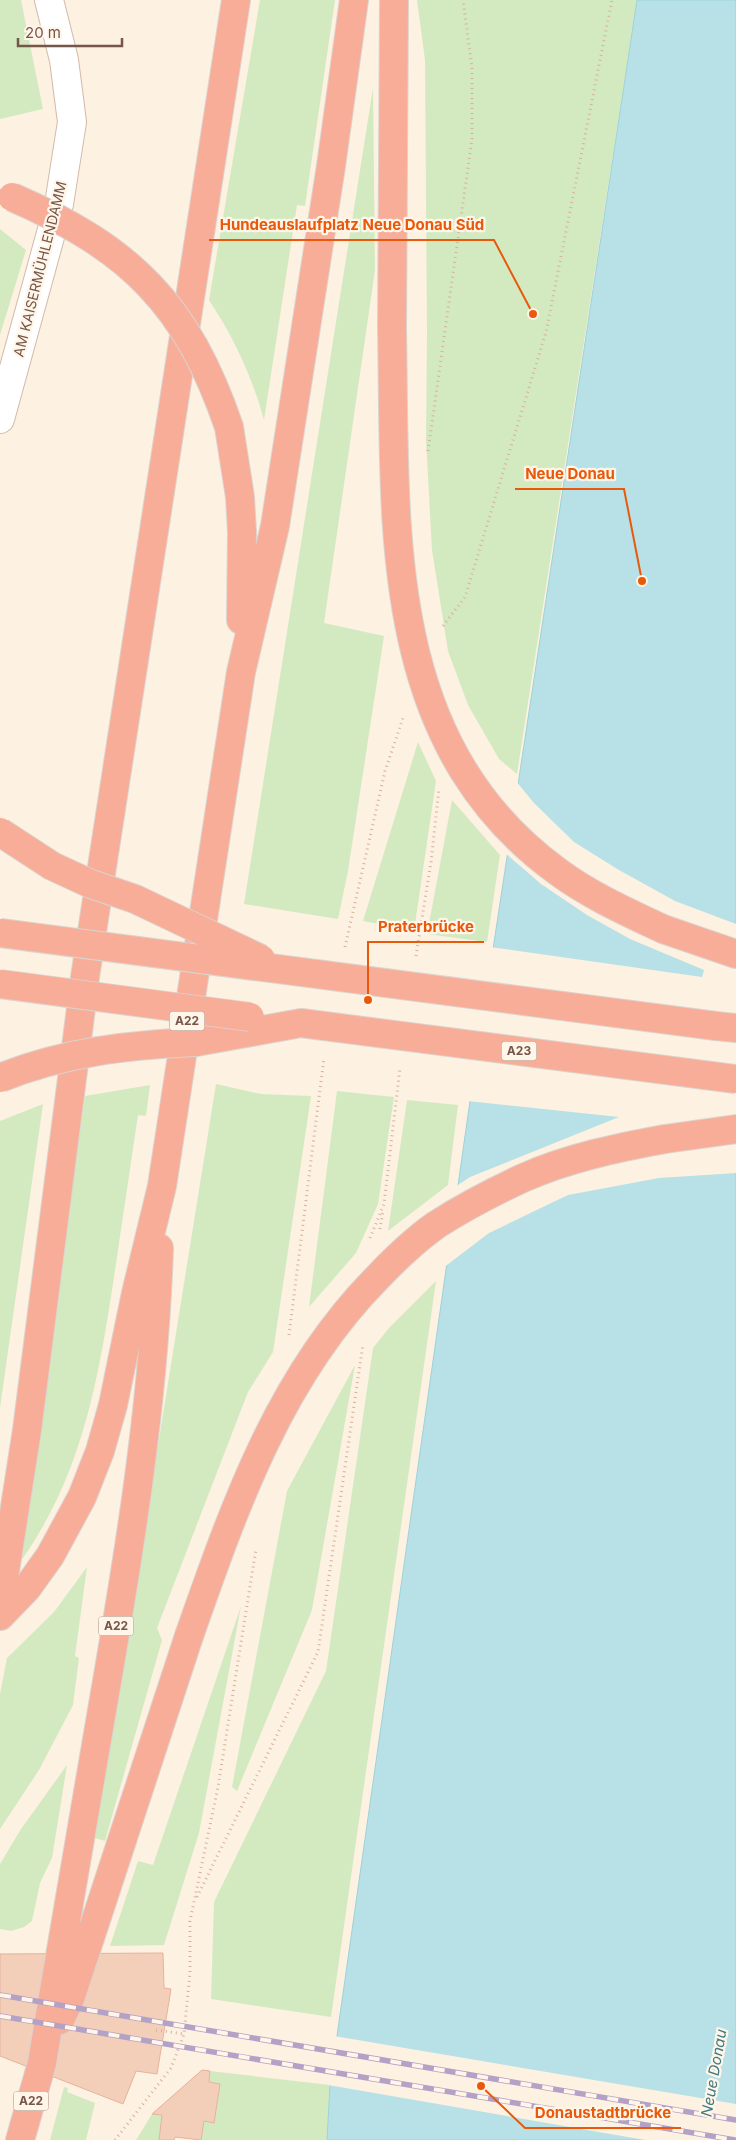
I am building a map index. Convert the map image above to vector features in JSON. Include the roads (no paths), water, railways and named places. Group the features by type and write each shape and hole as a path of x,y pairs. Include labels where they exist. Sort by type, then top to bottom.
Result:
{"highway":[{"path":"0,1603 27,1430 84,978 236,0"},
{"path":"241,672 275,526 331,166 354,0"},
{"path":"394,0 392,329 394,498 404,604 413,649 426,694 448,742 464,771 489,806 518,838 556,871 602,900 663,929 736,954"},
{"path":"6,195 48,213 98,241 127,264 157,293 179,321 199,354 217,392 229,427 237,465 242,532 241,672"},
{"name":"A22","path":"20,2140 42,2062 121,1598 140,1465 158,1297 162,1186 241,672"},
{"path":"0,832 52,866 91,884 135,899 282,970"},
{"path":"0,934 736,1028"},
{"name":"A23","path":"0,984 736,1079"},
{"path":"0,1078 16,1071 80,1053 135,1045 196,1042 301,1023"},
{"path":"42,2062 70,1999 189,1636 223,1538 247,1477 276,1418 330,1331 361,1294 396,1258 435,1226 476,1201 524,1178 568,1162 616,1148 736,1129"},
{"path":"0,1616 27,1588 50,1556 82,1497 100,1451 113,1405 136,1293 162,1186"}],"street":[{"name":"AM KAISERMÜHLENDAMM","path":"0,419 59,204 72,122 64,60 49,0"}],"water":[{"name":"Neue Donau","path":"637,0 736,0 736,2140 327,2140 330,2085 470,1101"}],"railway":[{"path":"0,1995 736,2120"},
{"path":"0,2016 735,2140"}],"place":[{"name":"Hundeauslaufplatz Neue Donau Süd","path":"533,314"},
{"name":"Neue Donau","path":"642,581"},
{"name":"Praterbrücke","path":"368,1000"},
{"name":"Donaustadtbrücke","path":"481,2086"}]}
